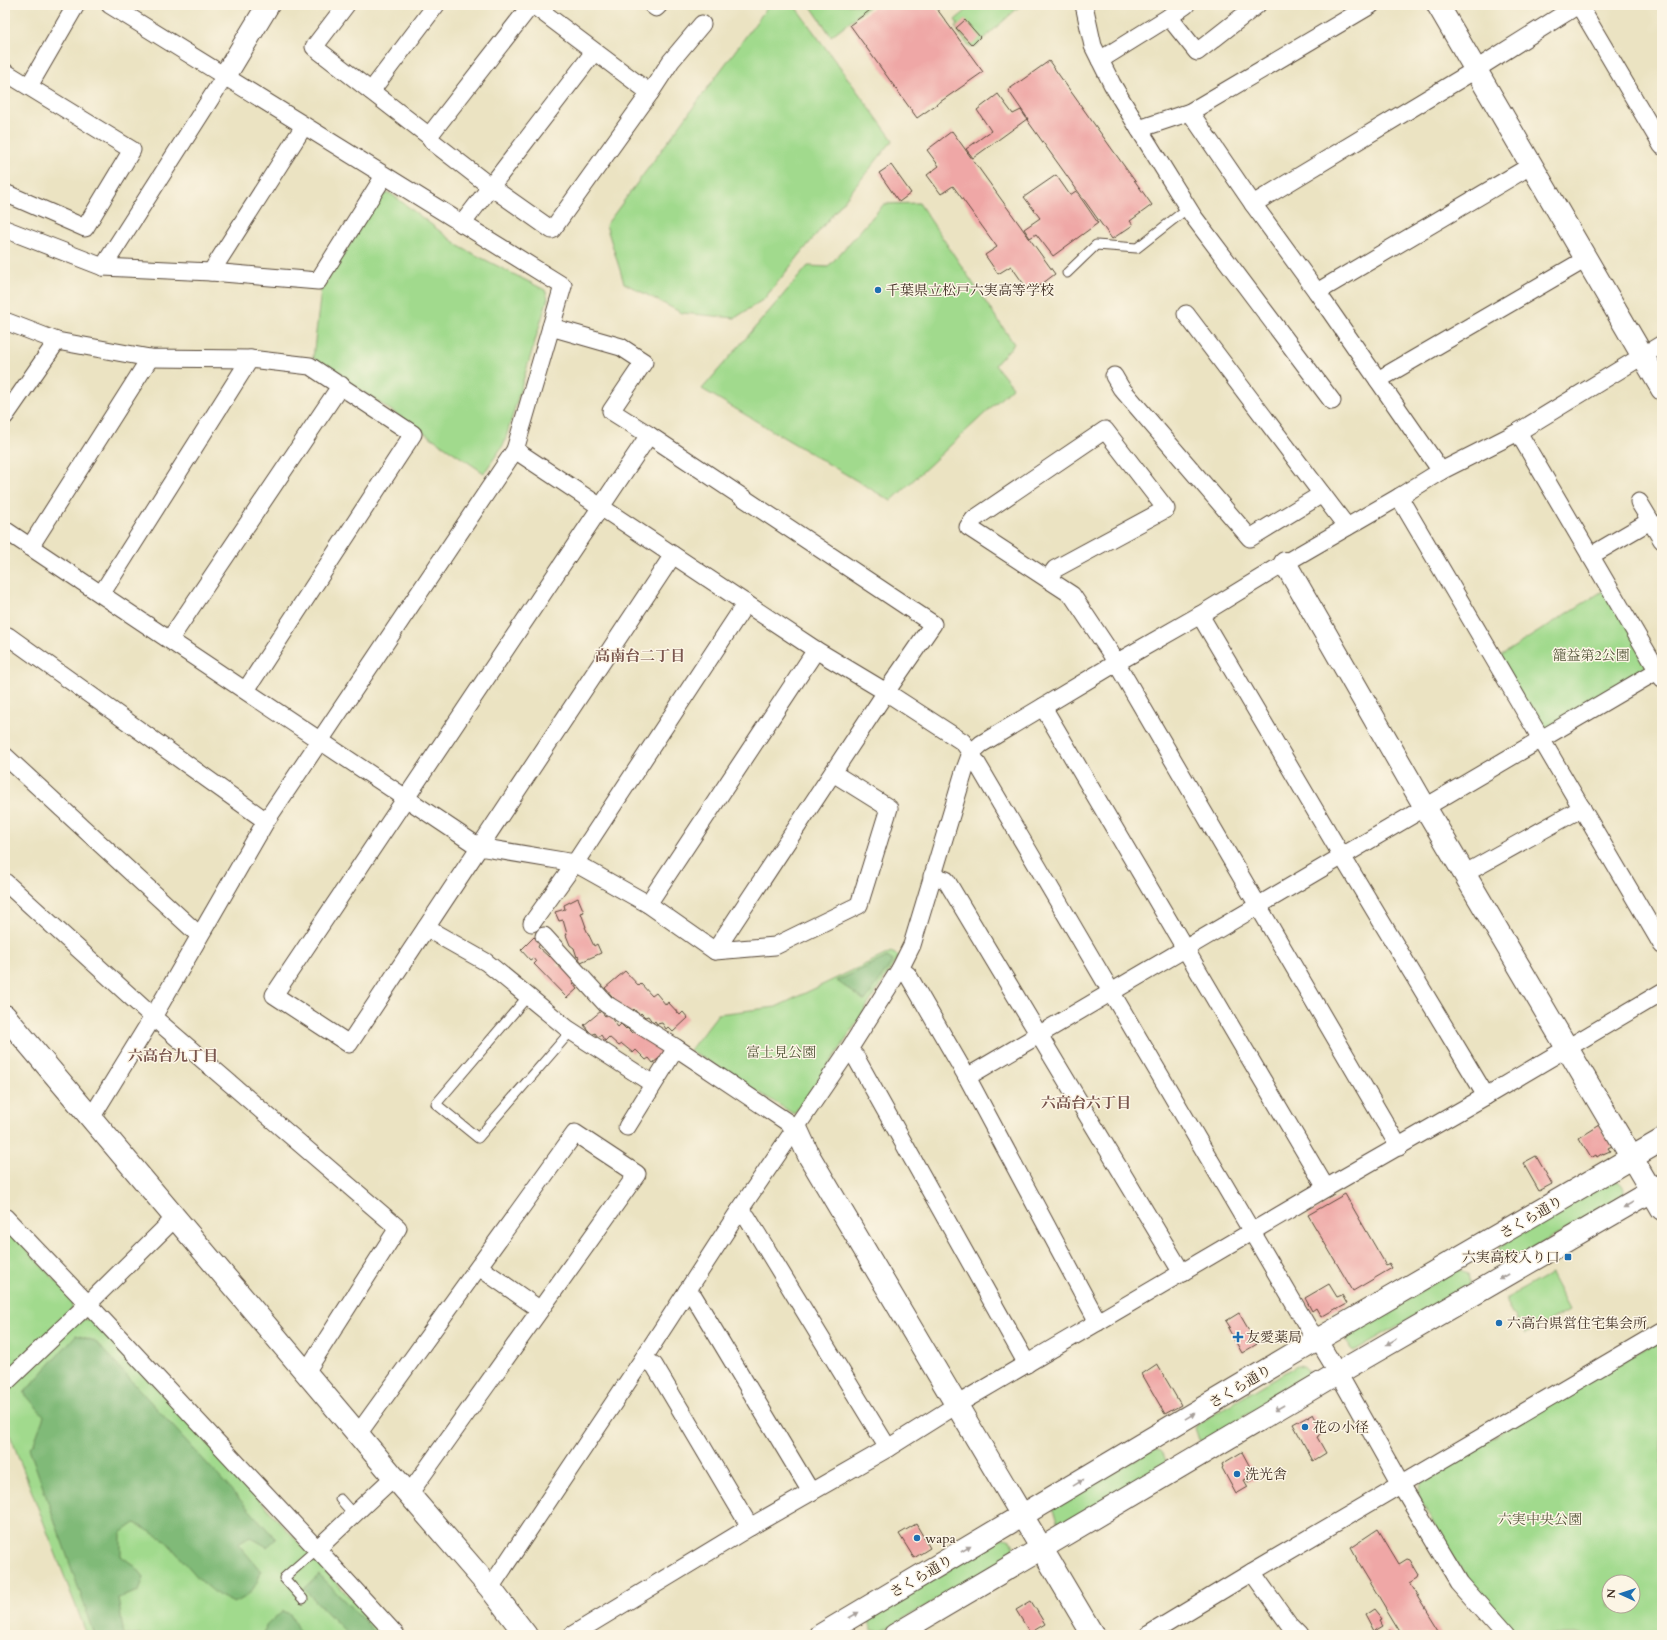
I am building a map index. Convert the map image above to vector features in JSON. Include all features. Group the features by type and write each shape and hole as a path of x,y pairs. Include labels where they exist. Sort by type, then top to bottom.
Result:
{"street":[{"path":"29,86 76,5"},
{"path":"91,1118 153,1017 266,821 515,450 563,286 110,5"},
{"path":"103,267 225,76 268,5"},
{"path":"346,5 314,47 371,90 428,136 433,142 491,187 552,230 671,62 702,24"},
{"path":"371,90 436,5"},
{"path":"428,136 532,5 650,93"},
{"path":"652,5 656,8 659,5"},
{"path":"1084,5 1093,46 1100,60 1139,129 1188,208 1332,400"},
{"path":"1100,60 1186,5"},
{"path":"1169,17 1197,52 1257,5"},
{"path":"1139,129 1190,112 1371,5"},
{"path":"1438,5 1662,389"},
{"path":"1253,204 1475,70 1578,5 1662,146"},
{"path":"462,224 594,52"},
{"path":"5,72 132,150 85,228 5,194"},
{"path":"1190,112 1441,471"},
{"path":"211,272 304,126"},
{"path":"1317,292 1532,165"},
{"path":"6,231 103,267 211,272 318,282 384,176"},
{"path":"1378,380 1586,259"},
{"path":"1186,314 1347,526"},
{"path":"5,321 57,341 150,358 250,360 310,366 341,385 413,434 246,690"},
{"path":"551,327 622,347 644,362 611,411 933,624 886,692 715,950"},
{"path":"5,416 57,341"},
{"path":"490,1588 739,1211 848,1051 900,969 912,945 959,786 971,754 981,744 1116,663 1200,615 1441,471 1518,432 1662,344"},
{"path":"30,547 150,358"},
{"path":"102,593 250,360"},
{"path":"1114,376 1121,388 1250,538 1322,494"},
{"path":"170,639 341,385"},
{"path":"1048,578 1055,569 1166,509 1105,430 974,519 968,527 1072,594 1110,652 1399,1147"},
{"path":"967,1078 1541,739 1660,672 1518,432"},
{"path":"649,435 274,995 348,1044 673,555"},
{"path":"515,450 600,508 816,650 886,692 962,742 971,754 1112,992 1309,1329 1318,1340 1338,1373 1401,1485 1459,1582 1506,1635"},
{"path":"1399,497 1662,945"},
{"path":"1639,502 1662,540"},
{"path":"1590,556 1650,521"},
{"path":"5,530 102,593 405,799 479,847 575,863 648,904 715,950 775,946 859,905 889,808 833,773"},
{"path":"896,1635 1338,1373 1658,1195 1633,1158 1425,808 1285,563"},
{"path":"532,923 575,863 746,603"},
{"path":"1200,615 1486,1096"},
{"path":"5,641 8,636 266,821"},
{"path":"648,904 816,650"},
{"path":"1043,707 1326,1188"},
{"path":"5,756 199,935"},
{"path":"1464,874 1582,808"},
{"path":"932,876 946,880 1182,1273"},
{"path":"5,882 153,1017 398,1228 306,1372"},
{"path":"426,928 486,962 571,1031 653,1084"},
{"path":"544,936 606,1004 676,1048 796,1128 809,1156 958,1404 1094,1635"},
{"path":"900,969 908,975 967,1078 1098,1322"},
{"path":"572,1635 750,1527 888,1448 958,1404 1662,992"},
{"path":"5,1016 394,1477 490,1588 526,1635"},
{"path":"627,1127 676,1048"},
{"path":"848,1051 855,1056 1027,1364"},
{"path":"358,1434 575,1133 637,1174 539,1309 409,1494"},
{"name":"さくら通り","path":"821,1635 1024,1516 1318,1340 1662,1140"},
{"path":"739,1211 748,1217 888,1448"},
{"path":"6,1218 396,1635"},
{"path":"5,1383 175,1218"},
{"path":"479,1267 539,1309"},
{"path":"687,1291 694,1297 811,1492"},
{"path":"1148,1635 1252,1572 1662,1331"},
{"path":"643,1358 654,1365 750,1527"},
{"path":"317,1549 394,1477"},
{"path":"1252,1572 1289,1624 1300,1635"}],"lane":[{"path":"1067,273 1096,245 1137,248 1188,208"},
{"path":"528,996 436,1104 478,1138 571,1031"},
{"path":"340,1499 354,1515"},
{"path":"303,1599 284,1578 317,1549"}],"green space":[{"path":"769,5 794,5 893,140 764,299 735,318 682,313 624,283 606,225"},
{"path":"810,5 871,5 831,36"},
{"path":"973,5 1021,5 976,46 970,48 955,27 958,24 955,20"},
{"path":"390,193 462,248 545,290 548,298 504,444 484,473 313,358 321,290 381,195"},
{"path":"919,203 1014,344 995,365 1013,387 891,501 702,389 808,266 828,267 884,204"},
{"name":"籠益第2公園","path":"1609,587 1657,670 1541,739 1495,659"},
{"name":"富士見公園","path":"891,952 899,956 840,1049 794,1114 690,1050 718,1014 776,1007"},
{"path":"887,957 893,961 865,1001 837,981"},
{"path":"1613,1179 1618,1181 1624,1189 1621,1198 1505,1264 1501,1262 1498,1251 1500,1246"},
{"path":"9,1231 72,1298 72,1309 5,1373 5,1232"},
{"path":"1456,1270 1461,1270 1468,1273 1470,1284 1354,1351 1351,1350 1347,1339 1349,1334"},
{"path":"1550,1274 1569,1310 1525,1334 1505,1299"},
{"path":"94,1319 385,1635 87,1635 5,1422 5,1392 78,1320"},
{"path":"76,1335 95,1341 276,1539 267,1547 250,1537 238,1544 261,1571 252,1591 244,1597 234,1603 218,1595 200,1580 165,1540 135,1523 121,1533 121,1556 136,1567 144,1577 139,1591 118,1598 124,1635 95,1635 29,1448 34,1443 44,1416 24,1393"},
{"name":"六実中央公園","path":"1662,1339 1662,1635 1522,1635 1489,1607 1475,1589 1450,1552 1418,1494 1422,1479"},
{"path":"1297,1365 1306,1368 1310,1377 1203,1441 1199,1440 1195,1428 1198,1424"},
{"path":"1153,1449 1160,1451 1163,1454 1166,1461 1162,1467 1066,1524 1057,1522 1053,1510 1056,1506"},
{"path":"1002,1538 1010,1540 1012,1543 1015,1550 1011,1556 881,1632 872,1630 868,1619"},
{"path":"319,1575 378,1635 349,1635 304,1589"},
{"path":"282,1611 290,1614 301,1635 264,1635 266,1626"}],"building":[{"path":"877,5 934,5 983,72 917,118 850,25"},
{"path":"965,20 980,37 972,45 956,28"},
{"path":"1049,61 1152,205 1130,221 1133,225 1112,239 1027,120 1028,119 1008,90"},
{"path":"998,94 1013,114 1021,110 1027,119 973,158 966,149 991,131 977,110"},
{"path":"952,131 1055,274 1030,293 1011,266 998,274 985,255 997,247 953,186 941,194 927,175 939,166 927,150"},
{"path":"891,165 911,193 899,202 879,173"},
{"path":"1056,175 1070,195 1076,191 1098,223 1053,256 1036,234 1030,238 1024,229 1040,218 1024,197"},
{"path":"578,898 584,912 581,913 585,927 594,946 597,944 601,953 581,962 578,956 577,957 574,948 570,945 563,920 559,921 555,912 565,909 564,905"},
{"path":"534,937 540,943 538,947 549,957 552,954 559,961 556,964 561,968 564,965 578,979 573,984 577,989 567,998 534,964 536,962 533,958 530,960 521,950"},
{"path":"625,971 639,986 641,984 652,996 656,993 666,1005 668,1002 680,1015 683,1012 688,1018 673,1032 668,1027 666,1029 662,1023 657,1024 655,1021 653,1023 648,1016 645,1017 641,1013 639,1015 634,1009 630,1013 624,1010 605,988"},
{"path":"601,1011 605,1016 608,1014 618,1027 621,1024 632,1033 636,1030 645,1039 649,1035 667,1052 653,1063 649,1058 646,1060 636,1050 633,1053 622,1044 619,1046 609,1037 605,1041 601,1035 598,1037 595,1033 592,1035 584,1025"},
{"path":"1600,1125 1612,1146 1608,1148 1610,1151 1591,1158 1579,1138"},
{"path":"1536,1156 1552,1184 1539,1191 1523,1163"},
{"path":"1345,1194 1386,1265 1389,1263 1392,1268 1353,1291 1308,1215"},
{"path":"1329,1284 1337,1297 1342,1295 1347,1304 1321,1317 1316,1308 1312,1311 1305,1298"},
{"path":"1239,1313 1257,1344 1242,1353 1228,1328 1230,1327 1226,1321"},
{"path":"1157,1364 1181,1405 1165,1414 1142,1374"},
{"path":"1313,1414 1323,1433 1317,1437 1326,1453 1313,1461 1293,1424"},
{"path":"1242,1452 1256,1478 1249,1482 1247,1479 1244,1480 1248,1487 1236,1494 1222,1468 1222,1464"},
{"path":"916,1524 930,1548 914,1558 899,1534"},
{"path":"1378,1529 1399,1564 1407,1559 1410,1560 1419,1575 1418,1578 1410,1583 1442,1635 1402,1635 1356,1559 1357,1558 1351,1547"},
{"path":"1031,1601 1045,1624 1030,1633 1016,1610"},
{"path":"1373,1609 1381,1619 1379,1620 1383,1626 1373,1632 1364,1615"},
{"path":"1390,1629 1394,1635 1388,1635 1386,1632"}],"place":[{"name":"千葉県立松戸六実高等学校","path":"878,290"},
{"name":"六実高校入り口","path":"1568,1257"},
{"name":"六高台県営住宅集会所","path":"1499,1323"},
{"name":"友愛薬局","path":"1238,1337"},
{"name":"花の小径","path":"1305,1427"},
{"name":"洗光舎","path":"1237,1474"},
{"name":"wapa","path":"917,1538"}],"district":[{"name":"高南台二丁目","path":"640,656"},
{"name":"六高台九丁目","path":"173,1056"},
{"name":"六高台六丁目","path":"1086,1103"}]}
